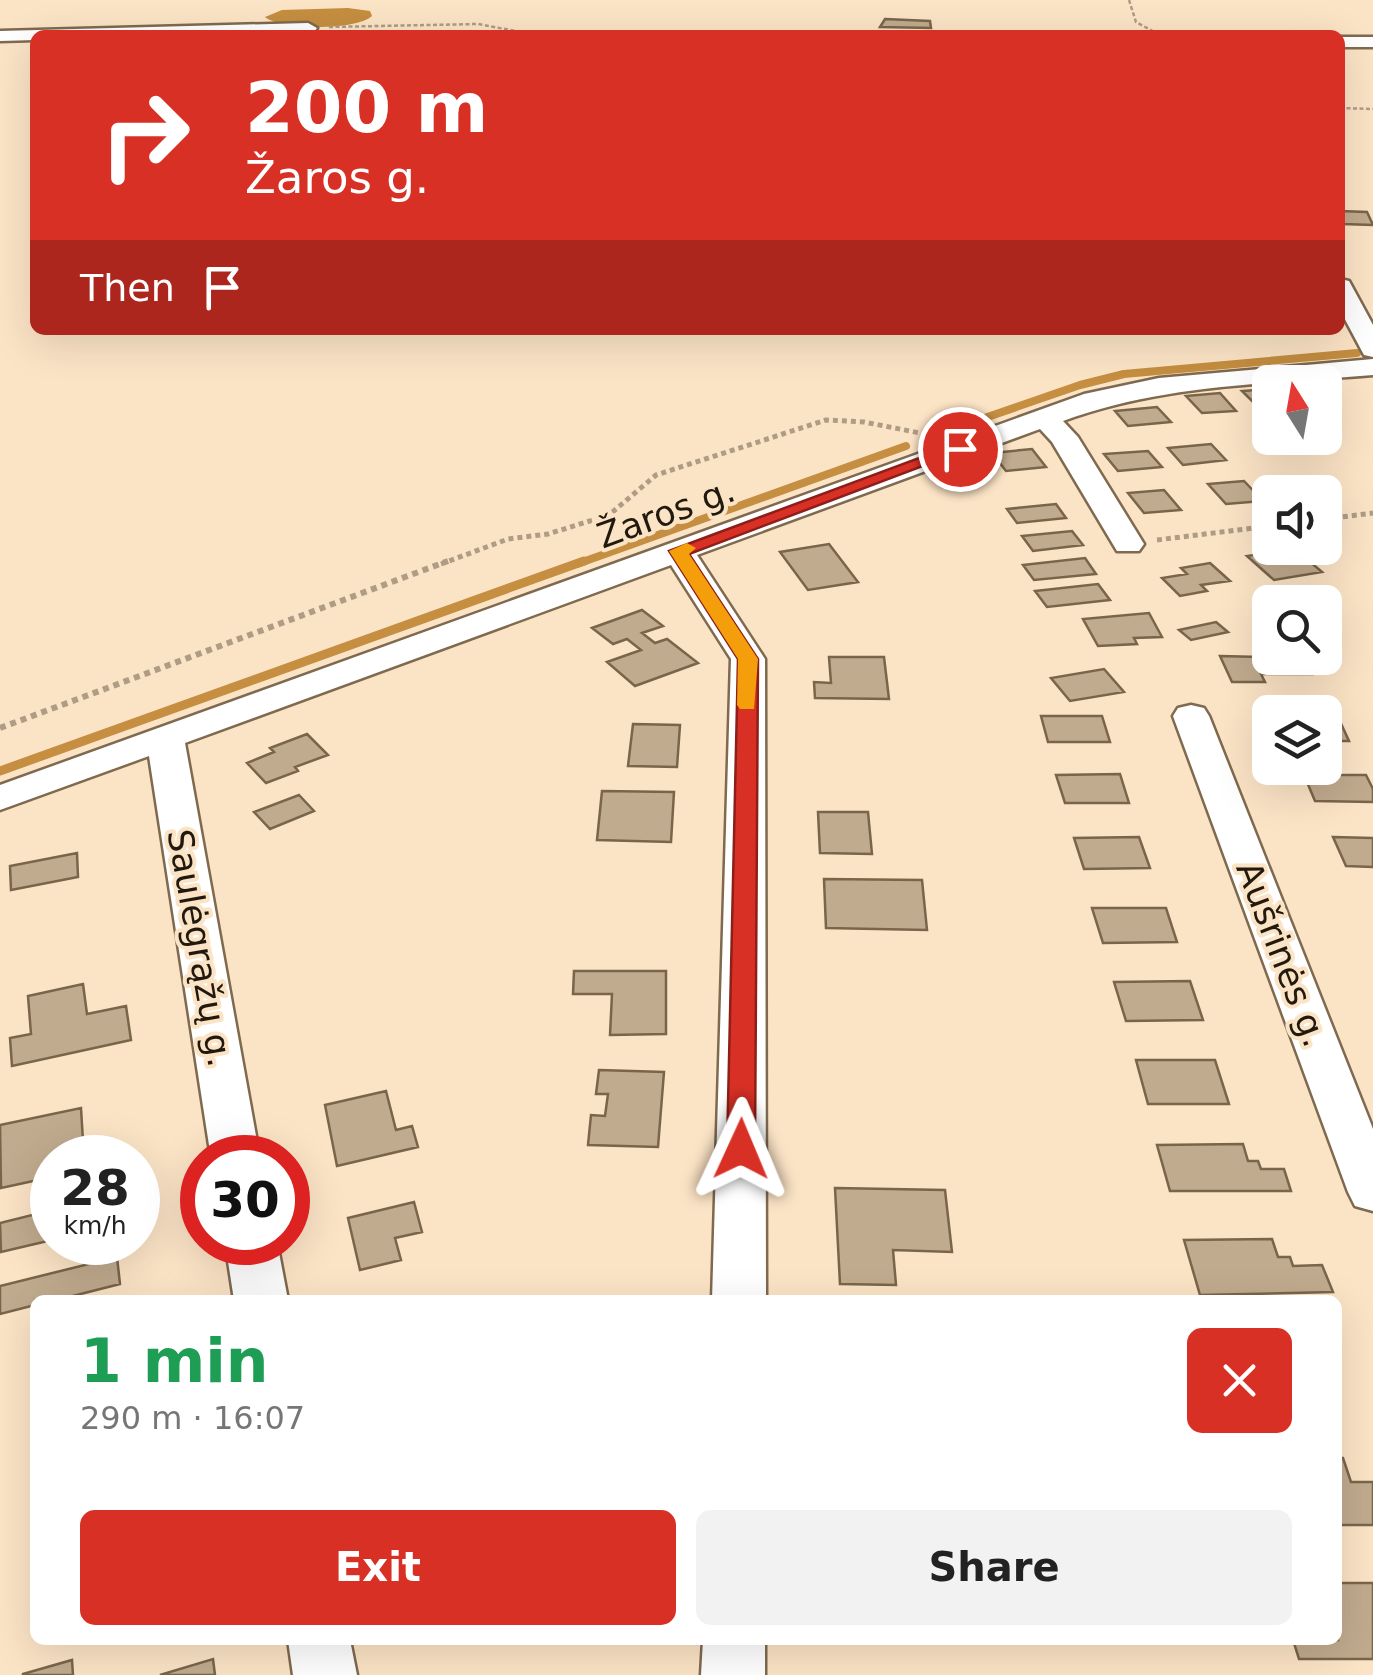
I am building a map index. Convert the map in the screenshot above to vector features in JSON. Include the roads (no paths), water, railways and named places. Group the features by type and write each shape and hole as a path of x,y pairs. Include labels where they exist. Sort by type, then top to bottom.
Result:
{"street":[{"path":"231,30 308,28"},
{"path":"0,36 30,35"},
{"path":"1345,42 1373,42"},
{"path":"1345,296 1373,349"},
{"name":"Žaros g.","path":"0,798 1094,400 1158,386 1373,367"},
{"path":"1044,418 1064,437 1128,544"},
{"path":"678,551 748,659 738,1295"},
{"name":"Aušrinės g.","path":"1191,716 1373,1192"},
{"name":"Saulėgrąžų g.","path":"164,738 232,1135"},
{"path":"255,1265 259,1295"},
{"path":"320,1645 325,1675"},
{"path":"733,1675 734,1645"}],"waterway":[{"path":"947,431 1080,385 1124,374 1357,353"},
{"path":"577,564 906,446"},
{"path":"0,771 584,561"}]}
